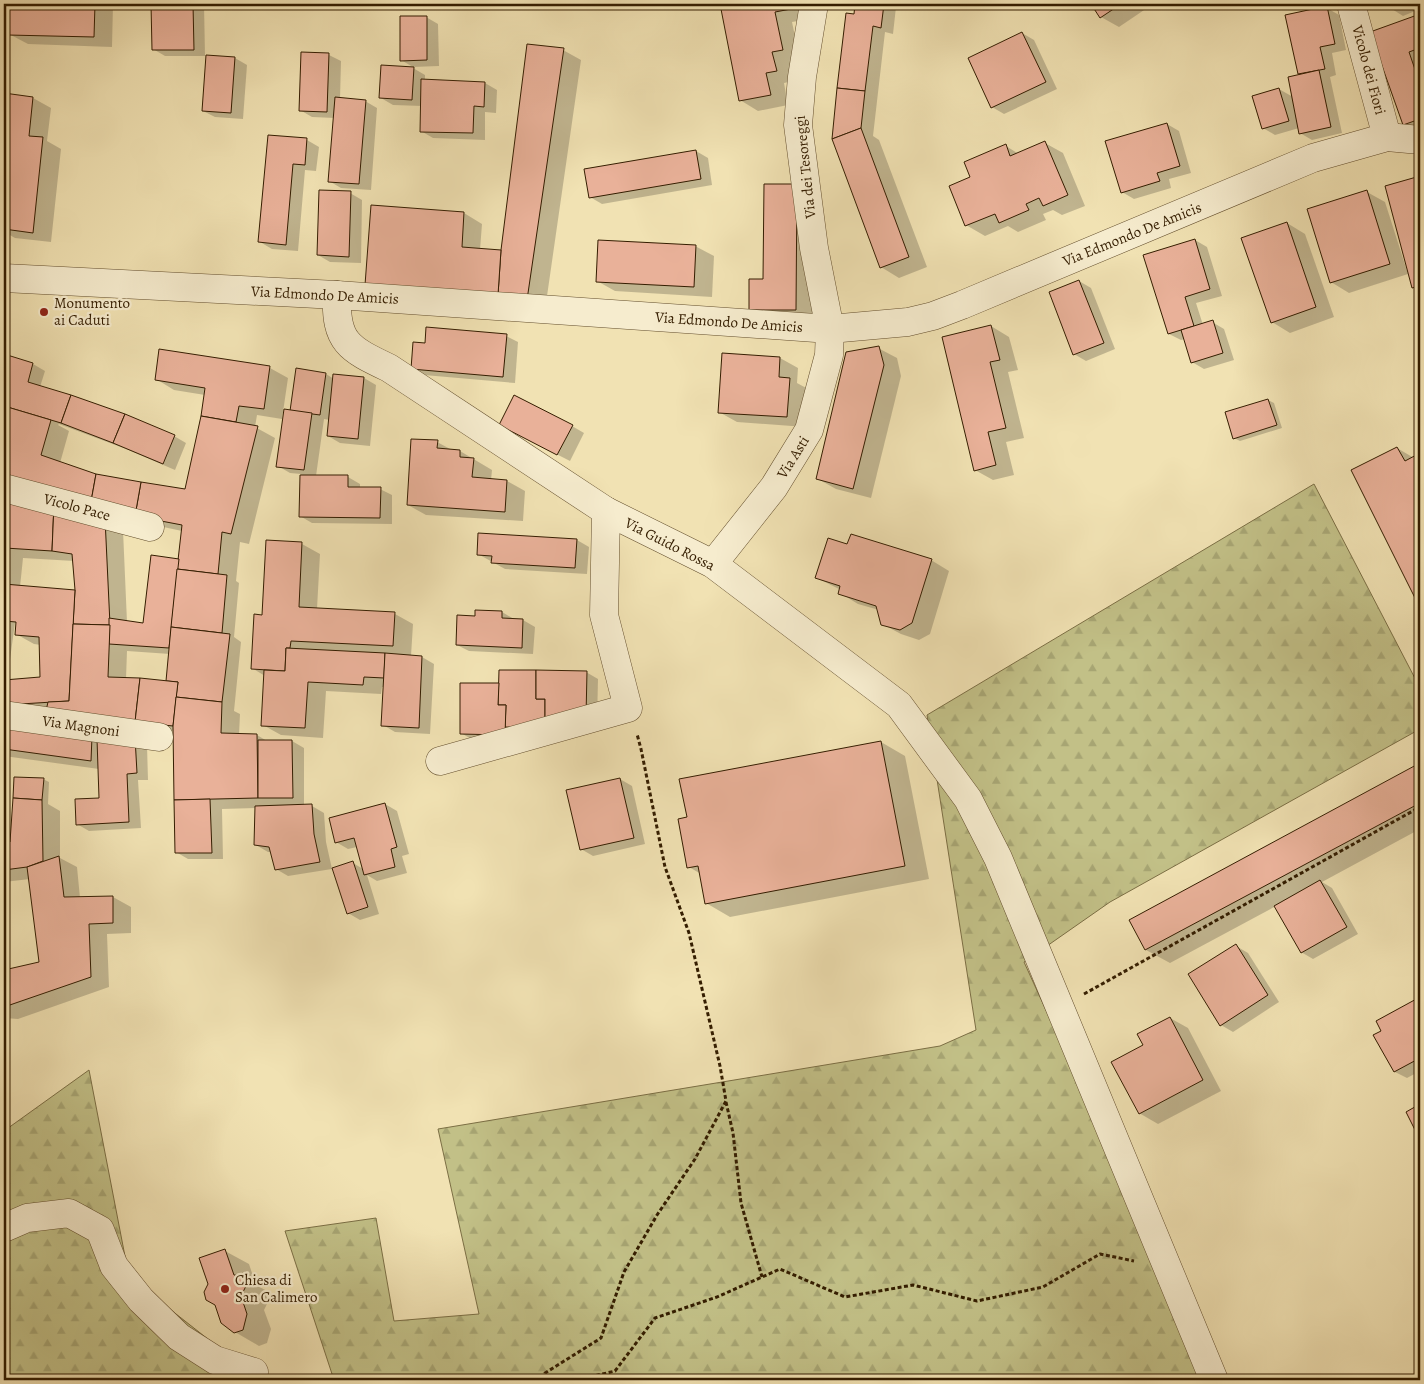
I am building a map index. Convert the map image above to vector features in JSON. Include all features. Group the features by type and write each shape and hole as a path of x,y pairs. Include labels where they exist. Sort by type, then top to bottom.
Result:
{"street":[{"name":"Via dei Tesoreggi","path":"814,4 802,77 798,125 814,248 830,329"},
{"name":"Vicolo dei Fiori","path":"1352,4 1387,137"},
{"name":"Via Edmondo De Amicis","path":"4,278 337,295 830,329 908,322 933,316 1312,158 1387,137 1420,140"},
{"name":"Via Guido Rossa","path":"337,295 336,313 339,330 347,343 362,355 389,368 606,511 713,564 899,705 968,799 998,858 1214,1380"},
{"name":"Via Asti","path":"713,564 774,487 809,430 829,355 830,329"},
{"name":"Vicolo Pace","path":"4,488 150,527"},
{"path":"440,761 628,708 604,614 606,511"},
{"name":"Via Magnoni","path":"4,715 159,738"},
{"path":"4,1228 28,1218 69,1213 100,1230 114,1266 141,1300 179,1337 216,1360 254,1372"}],"path":[{"path":"628,708 642,749 664,867 689,933 720,1066 733,1133 741,1203 762,1277"},
{"path":"1060,1008 1420,807"},
{"path":"544,1380 545,1373 601,1338 624,1272 657,1215 695,1159 726,1101"},
{"path":"578,1380 615,1371 655,1318 717,1298 780,1269 846,1297 913,1285 977,1301 1043,1287 1100,1254 1168,1269"}],"green space":[{"path":"1314,484 1420,688 1420,729 1110,902 1024,962 1112,1155 1200,1380 334,1380 285,1231 376,1218 394,1321 479,1314 438,1129 940,1046 976,1030 927,715"},
{"path":"89,1070 129,1277 260,1380 4,1380 4,1131"}],"building":[{"path":"9,4 95,4 94,37 8,35"},
{"path":"151,4 193,4 194,50 152,50"},
{"path":"720,4 790,4 791,9 775,12 783,50 772,52 777,71 766,73 771,95 739,101"},
{"path":"855,4 884,4 881,28 873,26 865,91 837,88 846,13 854,14"},
{"path":"1091,4 1121,4 1100,18"},
{"path":"1327,6 1335,44 1320,47 1325,69 1298,74 1285,15"},
{"path":"1420,14 1420,48 1409,52 1420,84 1420,119 1403,125 1370,32"},
{"path":"400,16 427,16 427,60 400,61"},
{"path":"1022,32 1046,82 991,108 968,58"},
{"path":"527,44 564,48 527,300 498,295 501,250"},
{"path":"301,52 329,53 327,112 299,111"},
{"path":"206,55 235,57 231,113 202,111"},
{"path":"381,65 414,67 412,100 379,98"},
{"path":"1319,70 1331,127 1299,134 1288,77"},
{"path":"421,79 485,82 484,107 474,106 473,133 420,132"},
{"path":"837,88 865,91 861,128 832,139"},
{"path":"1279,88 1289,121 1262,129 1252,96"},
{"path":"4,93 33,97 29,136 43,137 33,233 4,229"},
{"path":"335,97 366,100 359,184 328,182"},
{"path":"1167,123 1180,166 1157,173 1160,181 1121,193 1105,141"},
{"path":"861,128 909,257 880,268 832,139"},
{"path":"268,135 307,138 305,165 293,164 286,245 258,242"},
{"path":"1045,141 1068,195 1043,206 1039,198 1026,204 1029,210 999,223 995,214 965,226 949,186 970,177 964,162 1006,144 1010,156"},
{"path":"696,150 701,179 589,198 584,169"},
{"path":"1420,176 1420,286 1412,288 1385,186"},
{"path":"764,184 797,184 796,310 749,310 749,279 763,279"},
{"path":"319,190 351,191 349,257 317,255"},
{"path":"1367,190 1390,264 1330,283 1307,209"},
{"path":"371,205 464,212 462,247 501,250 498,295 365,285"},
{"path":"1287,222 1316,307 1271,323 1241,238"},
{"path":"1195,239 1210,289 1185,297 1194,326 1168,334 1143,255"},
{"path":"598,240 696,245 694,287 596,282"},
{"path":"1079,280 1104,343 1073,355 1049,292"},
{"path":"1213,320 1223,353 1191,363 1181,330"},
{"path":"991,325 1000,360 990,362 1006,428 988,432 996,465 974,471 942,337"},
{"path":"426,327 507,334 503,377 411,369 413,342 425,343"},
{"path":"879,346 884,365 853,489 816,479 846,352"},
{"path":"159,349 270,366 264,409 239,406 236,422 201,416 205,388 155,380"},
{"path":"722,353 780,357 779,377 790,378 787,417 718,413"},
{"path":"4,354 33,363 28,382 71,395 61,423 4,406"},
{"path":"296,368 326,373 320,415 290,411"},
{"path":"333,374 364,377 358,439 327,436"},
{"path":"71,395 125,414 113,443 61,423"},
{"path":"514,395 573,425 557,455 499,425"},
{"path":"1268,399 1277,425 1233,439 1225,412"},
{"path":"4,406 51,420 41,455 96,474 90,507 4,479"},
{"path":"284,409 312,413 304,470 276,467"},
{"path":"125,414 175,435 163,464 113,443"},
{"path":"201,416 258,426 231,534 222,532 218,574 177,569 182,525 135,516 141,482 185,489"},
{"path":"411,439 438,440 437,448 460,450 460,457 474,458 472,477 507,480 505,512 407,505"},
{"path":"1397,447 1405,461 1420,453 1420,608 1351,470"},
{"path":"96,474 141,482 135,516 90,507"},
{"path":"300,475 348,475 348,487 381,487 380,518 299,517"},
{"path":"4,492 54,504 52,551 5,548 4,563"},
{"path":"54,504 105,518 110,625 73,624 75,590 72,554 52,551"},
{"path":"478,533 577,539 575,568 491,563 492,556 477,555"},
{"path":"851,534 932,559 912,623 900,630 881,625 876,606 838,594 840,586 815,578 828,538 847,544"},
{"path":"266,540 302,542 299,607 395,612 393,646 291,641 290,648 286,648 285,671 251,669 254,614 262,615"},
{"path":"151,555 179,559 169,648 109,644 109,618 143,623"},
{"path":"177,569 227,575 222,633 171,627"},
{"path":"4,584 75,590 69,701 4,705 4,680 40,677 39,637 15,635 16,622 4,621"},
{"path":"475,610 502,611 502,618 523,619 522,648 456,645 457,615 475,616"},
{"path":"73,624 110,625 108,677 140,678 135,722 45,715 48,702 69,701"},
{"path":"171,627 230,634 222,702 176,697 178,682 166,681"},
{"path":"286,648 385,653 384,678 364,677 363,685 308,682 305,728 261,726 264,670 285,671"},
{"path":"385,653 422,656 419,728 381,726"},
{"path":"499,670 536,670 536,699 545,699 545,728 505,727 506,705 498,705"},
{"path":"536,670 587,671 586,717 545,717 545,699 536,699"},
{"path":"140,678 178,682 173,726 135,722"},
{"path":"460,683 499,683 498,705 506,705 505,735 460,734"},
{"path":"176,697 222,702 221,733 257,734 258,798 174,800 173,726"},
{"path":"4,720 92,736 91,761 4,749"},
{"path":"135,737 137,773 127,774 129,822 76,825 75,799 99,798 97,739"},
{"path":"258,740 292,740 293,798 258,798"},
{"path":"881,741 905,866 705,904 698,866 687,868 678,819 687,817 679,779"},
{"path":"1420,757 1420,803 1145,950 1129,920 1418,764 1415,760"},
{"path":"14,777 44,778 42,800 13,798"},
{"path":"620,778 634,838 580,850 566,790"},
{"path":"13,798 42,800 43,861 27,867 4,870 4,842 10,842"},
{"path":"210,799 212,853 175,853 174,800"},
{"path":"385,803 397,847 391,849 395,867 364,875 354,838 335,843 329,818"},
{"path":"312,804 314,834 320,862 275,870 269,847 254,845 255,806"},
{"path":"59,856 64,897 113,896 113,923 89,924 91,977 4,1007 4,970 39,962 27,867"},
{"path":"353,861 368,907 347,914 332,868"},
{"path":"1320,880 1347,927 1301,953 1274,906"},
{"path":"1236,944 1268,995 1220,1026 1188,974"},
{"path":"1420,997 1420,1058 1394,1072 1373,1035 1381,1031 1376,1021"},
{"path":"1170,1017 1203,1080 1139,1114 1111,1062 1143,1045 1137,1034"},
{"path":"1420,1104 1420,1140 1406,1112"},
{"name":"Chiesa di San Calimero","path":"225,1249 234,1275 243,1276 246,1286 241,1296 247,1314 243,1330 234,1333 221,1323 215,1305 206,1300 204,1292 208,1284 199,1258"}],"place":[{"name":"Monumento ai Caduti","path":"44,312"},
{"name":"Chiesa di San Calimero","path":"225,1289"}]}
